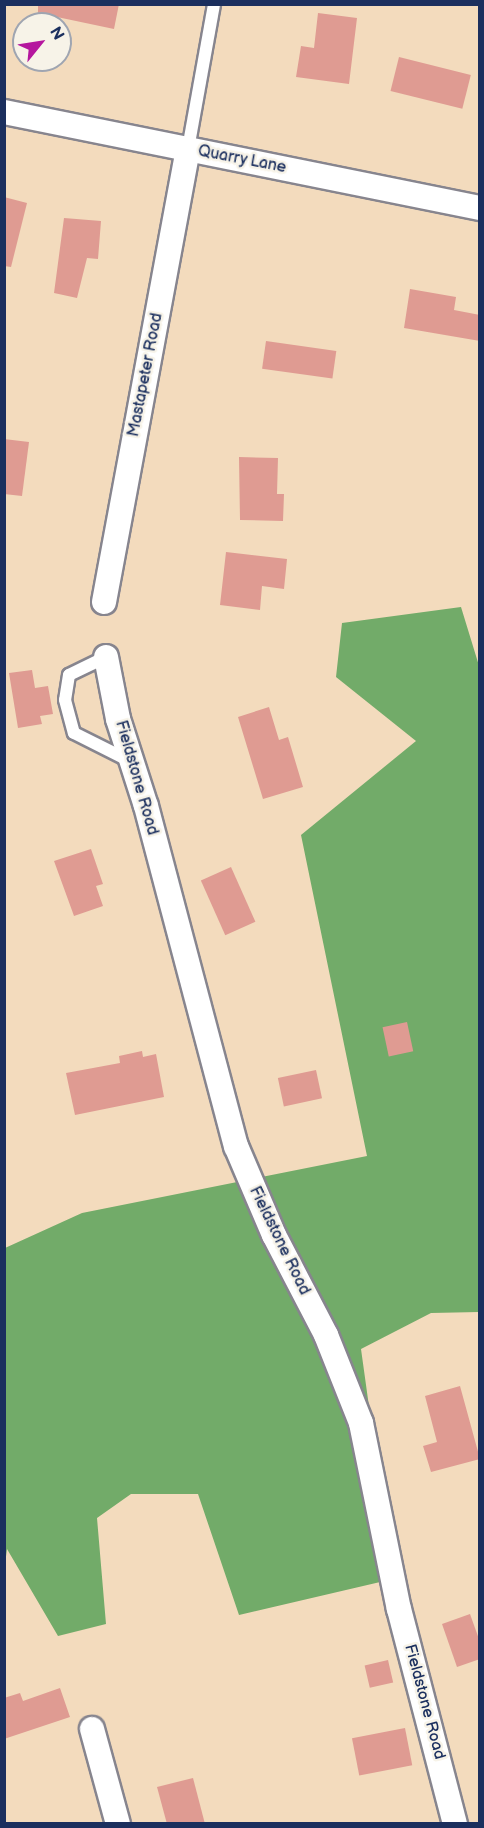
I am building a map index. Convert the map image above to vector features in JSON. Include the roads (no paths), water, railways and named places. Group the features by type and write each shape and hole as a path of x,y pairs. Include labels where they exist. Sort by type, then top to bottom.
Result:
{"street":[{"name":"Quarry Lane","path":"4,112 480,208"},
{"name":"Mastapeter Road","path":"104,602 188,149"},
{"name":"Fieldstone Road","path":"106,657 118,719 133,762 236,1146 274,1235 326,1335 361,1423 399,1609 455,1824"},
{"path":"92,1729 118,1824"}],"lane":[{"path":"188,149 214,4"},
{"path":"106,657 69,675 65,700 74,733 133,762"}]}
